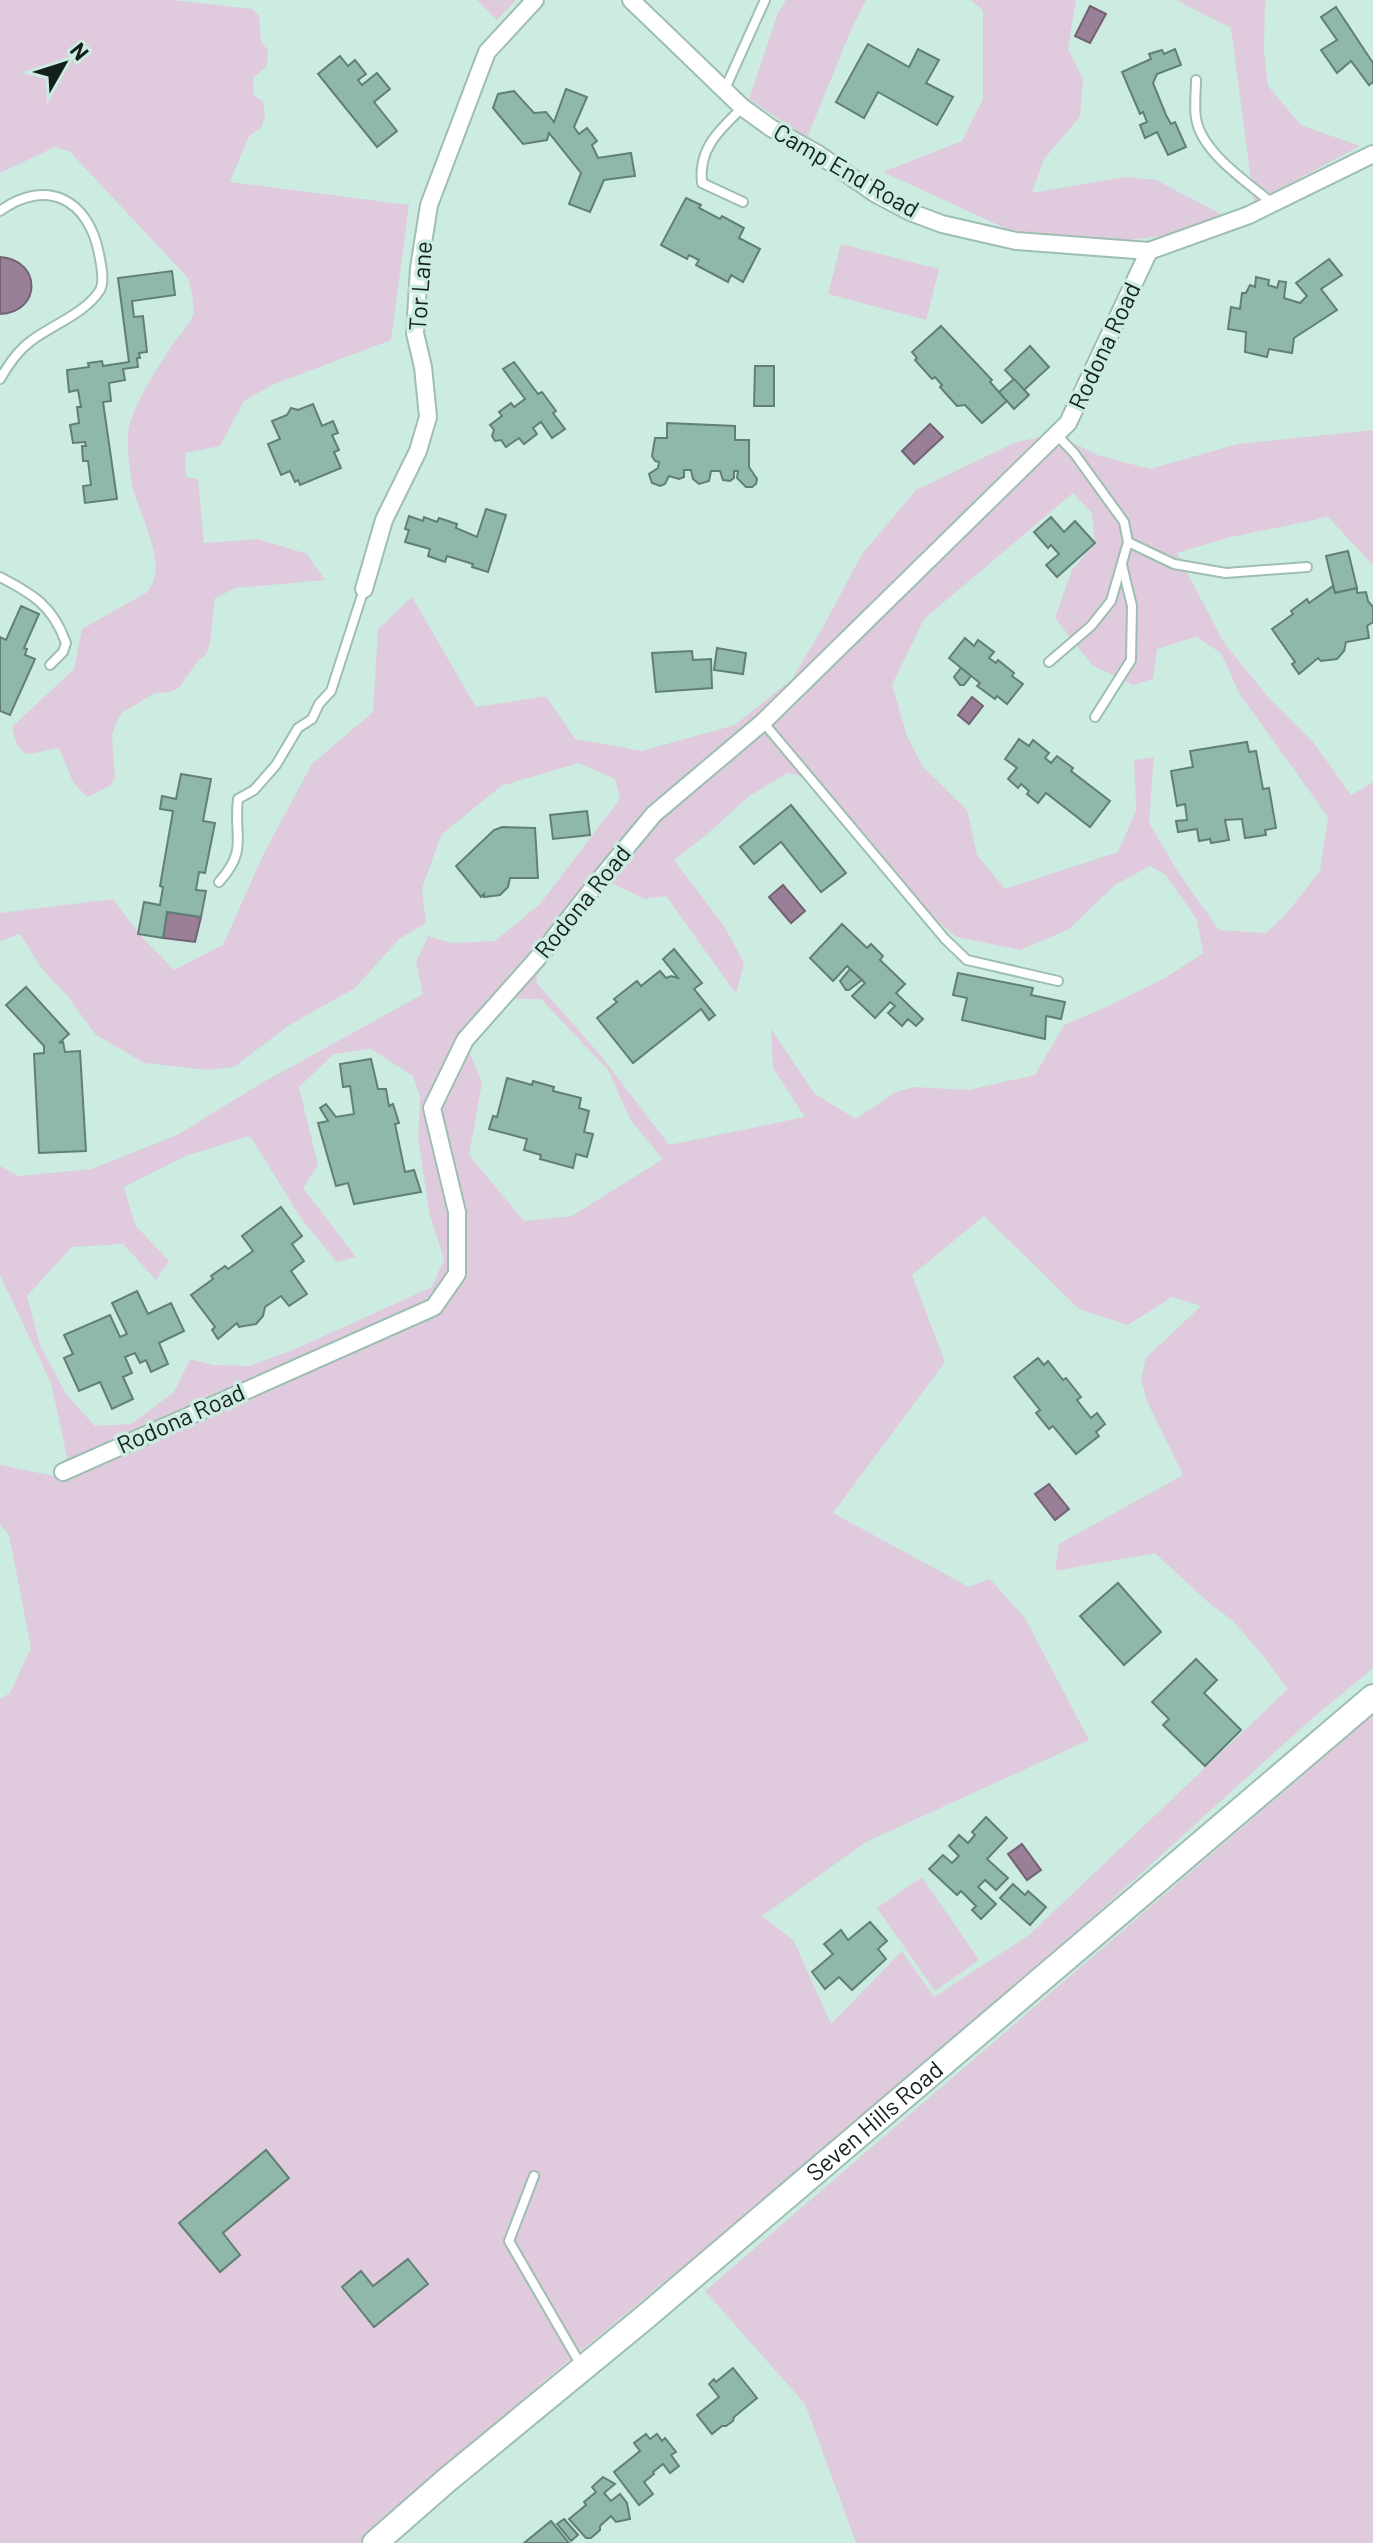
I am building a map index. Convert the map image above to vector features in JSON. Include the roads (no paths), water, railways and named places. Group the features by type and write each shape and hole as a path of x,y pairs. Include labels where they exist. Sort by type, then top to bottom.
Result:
{"main road":[{"name":"Seven Hills Road","path":"375,2543 1373,1697"}],"street":[{"name":"Tor Lane","path":"364,589 384,520 418,451 428,417 423,367 415,333 419,268 429,205 487,52 535,0"},
{"name":"Camp End Road","path":"631,0 742,107 876,194 942,224 1016,241 1149,251 1249,215 1373,154"},
{"name":"Rodona Road","path":"63,1472 434,1307 457,1274 457,1212 432,1108 465,1040 534,964 654,814 763,722 1068,423 1149,251"}],"lane":[{"path":"724,91 765,0"},
{"path":"1196,80 1196,118 1201,136 1221,160 1272,204"},
{"path":"742,107 718,131 706,149 700,167 702,183 743,202"},
{"path":"0,211 24,197 54,196 73,203 86,216 96,238 102,287 91,302 28,343 16,354 0,379"},
{"path":"1049,662 1091,626 1111,601 1128,542 1124,522 1074,453 1056,434"},
{"path":"1128,542 1174,564 1226,573 1307,567"},
{"path":"1095,717 1131,660 1132,606 1122,564"},
{"path":"0,577 35,596 62,632 66,643 63,652 50,665"},
{"path":"219,882 234,866 239,838 235,817 238,799 254,790 276,765 298,728 312,719 319,704 331,691 364,589"},
{"path":"763,722 945,939 967,960 1058,981"},
{"path":"534,2176 509,2241 583,2368"}]}
